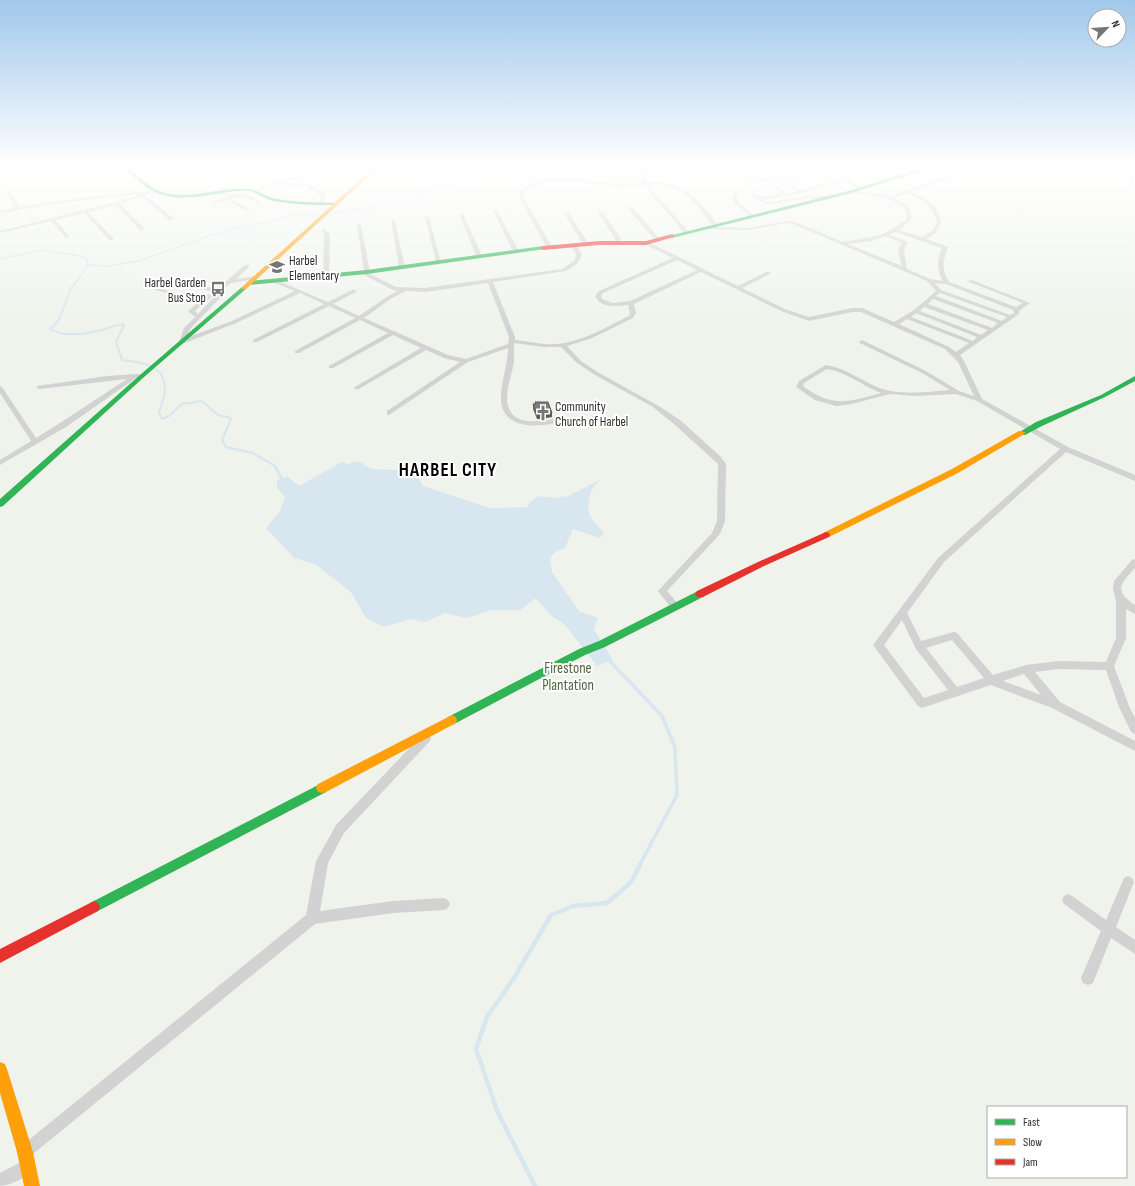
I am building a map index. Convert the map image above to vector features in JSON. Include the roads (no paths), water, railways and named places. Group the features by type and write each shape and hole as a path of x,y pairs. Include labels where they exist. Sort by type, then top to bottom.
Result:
{"main road":[{"path":"0,504 140,376 182,342 316,222"},
{"path":"252,280 274,281 364,272 569,245 646,243 686,232 731,222"},
{"path":"0,956 582,652 602,644 761,564 831,533 955,470 1030,429 1103,396 1135,378"},
{"path":"0,1069 26,1159 32,1186"}],"street":[{"path":"0,232 43,222"},
{"path":"55,222 66,236"},
{"path":"96,222 111,238"},
{"path":"135,222 142,229"},
{"path":"393,222 402,267"},
{"path":"428,222 439,262"},
{"path":"465,222 479,256"},
{"path":"501,222 516,251"},
{"path":"535,222 549,247"},
{"path":"572,222 586,244"},
{"path":"607,222 618,238 617,243"},
{"path":"643,222 658,240"},
{"path":"678,222 686,232"},
{"path":"713,222 716,226"},
{"path":"703,228 749,230 784,222"},
{"path":"787,222 929,280 947,282 1016,309 1027,303 970,281"},
{"path":"843,244 878,238 895,230 905,222"},
{"path":"923,239 934,232 940,222"},
{"path":"359,225 364,272 386,285 404,290 425,290 553,272 571,266 577,261 579,254 575,248 569,245"},
{"path":"324,230 327,234 326,276"},
{"path":"895,230 945,247 940,259 940,273 947,282"},
{"path":"886,235 905,242 901,250 906,270"},
{"path":"646,243 783,310 809,319 852,310 862,310 947,348 961,361 979,400"},
{"path":"677,258 607,288 598,296 600,300 612,305 631,304 701,270"},
{"path":"198,317 190,311 218,291 247,266"},
{"path":"738,288 768,273"},
{"path":"207,298 202,299 151,288 151,284 161,280 167,280 218,291"},
{"path":"230,281 252,280"},
{"path":"929,280 937,287 939,291 1011,317"},
{"path":"274,281 300,291 446,357 466,361"},
{"path":"490,281 512,337 512,353 504,398 506,408 511,416 522,423 529,425 553,421"},
{"path":"297,352 360,318 394,294 404,290"},
{"path":"182,342 187,328 218,297 218,291"},
{"path":"182,342 234,322 300,291"},
{"path":"893,325 916,312 939,291"},
{"path":"255,341 354,292"},
{"path":"933,297 1002,323"},
{"path":"389,413 466,361 511,343 562,345 580,339 631,317 633,313 631,304"},
{"path":"925,305 992,330"},
{"path":"956,355 1017,313 1016,309"},
{"path":"916,312 982,337"},
{"path":"906,317 973,343"},
{"path":"331,367 392,333"},
{"path":"862,342 924,372 957,392 979,400 1065,449 1135,478"},
{"path":"562,345 579,362 596,374 655,406 677,422 722,464 721,521 716,534 662,591 675,606"},
{"path":"357,388 426,348"},
{"path":"891,392 845,404 830,404 810,395 799,387 801,382 826,367 833,368 875,389 891,392 957,392"},
{"path":"39,387 107,378 140,376"},
{"path":"0,462 63,426 140,376"},
{"path":"1,392 35,442"},
{"path":"1065,449 941,560 878,646 922,703 1026,669 1058,665 1108,666"},
{"path":"1135,562 1118,581 1117,589 1121,601 1121,638 1108,666 1124,707 1135,728"},
{"path":"1121,601 1135,610"},
{"path":"902,612 919,646 955,692"},
{"path":"919,646 954,636 992,681 1056,705 1135,746"},
{"path":"1026,669 1056,705"},
{"path":"312,918 322,861 340,829 437,727"},
{"path":"1088,978 1128,882"},
{"path":"1068,900 1135,948"},
{"path":"0,1182 312,918 393,907 444,904"}],"waterway":[{"path":"88,265 108,266 139,261 214,234 252,224 267,222"},
{"path":"0,259 41,250 86,257 88,265"},
{"path":"77,281 88,265"},
{"path":"78,280 71,288 59,320 50,329 62,334 82,334 123,324 124,325 116,342 122,360 150,366 161,374 164,380 165,391 159,413 162,419 169,416 182,404 202,401 218,415 231,418 227,429"},
{"path":"227,428 222,440 226,447 253,453 275,466 283,481"},
{"path":"607,658 662,716 675,747 677,795 639,866"},
{"path":"535,1186 498,1113 476,1049 487,1017 514,978 551,915 573,906 607,903 631,882 640,865"}],"place":[{"name":"Harbel Elementary","path":"277,267"},
{"name":"Harbel Garden Bus Stop","path":"218,289"},
{"name":"Community Church of Harbel","path":"543,413"}],"district":[{"name":"HARBEL CITY","path":"448,469"}],"park label":[{"name":"Firestone Plantation","path":"568,676"}]}
